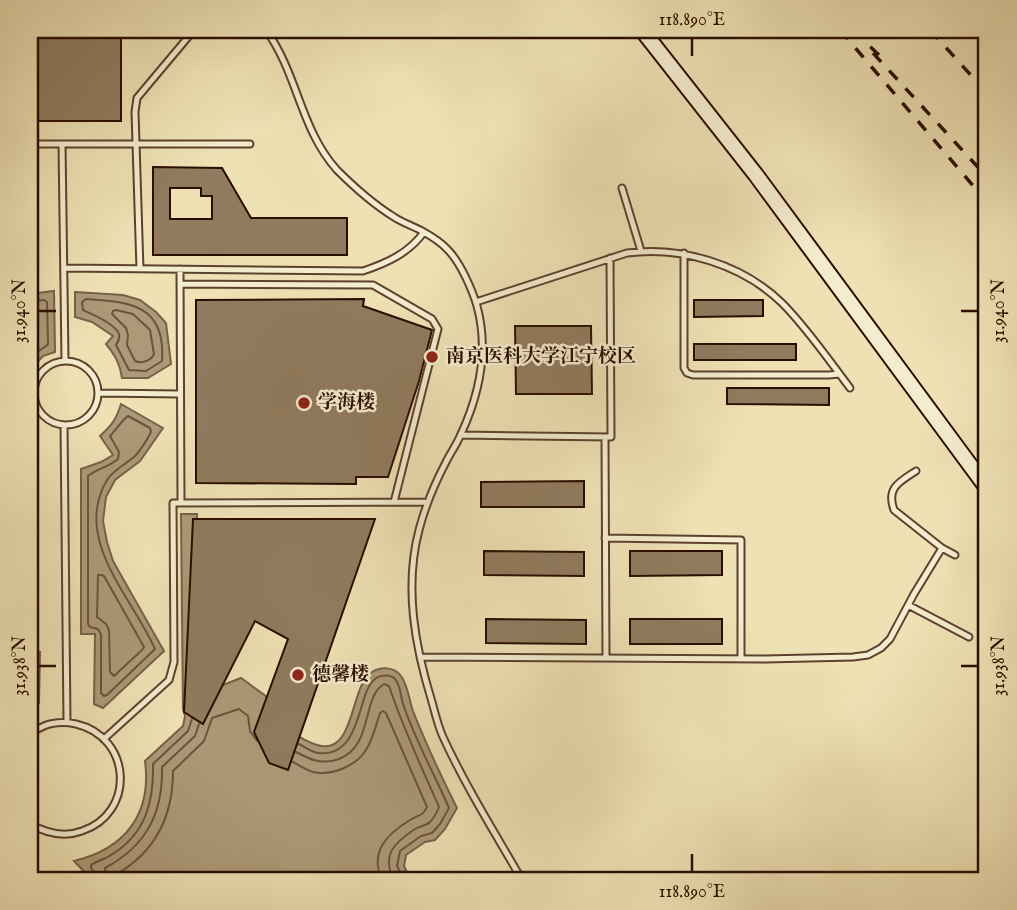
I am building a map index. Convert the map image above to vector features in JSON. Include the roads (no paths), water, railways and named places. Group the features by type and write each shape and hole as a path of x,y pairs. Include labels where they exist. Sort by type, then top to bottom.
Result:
{"street":[{"path":"642,30 756,175 987,488"}],"lane":[{"path":"140,269 137,98 194,30"},
{"path":"266,30 289,71 317,144 363,196 448,249 460,267 476,302 482,343 481,375 474,403 418,531 412,569 412,605 416,642 442,734 466,783 522,880"},
{"path":"30,144 250,144"},
{"path":"62,144 65,360"},
{"path":"622,188 641,251"},
{"path":"65,268 363,271 383,265 399,256 417,242 424,232"},
{"path":"476,302 610,258 641,251 684,253 712,261 752,280 781,302 850,388"},
{"path":"684,253 684,368 687,373 839,374"},
{"path":"461,435 611,437 610,258"},
{"path":"180,269 181,503"},
{"path":"180,284 373,285 432,319 438,329 394,502"},
{"path":"65,360 77,362 88,369 96,380 99,393 96,406 88,417 76,424 64,425 50,421 40,411 34,399 40,373 65,360"},
{"path":"99,393 180,394"},
{"path":"64,425 67,722"},
{"path":"605,437 606,658"},
{"path":"916,471 899,482 892,492 894,510 955,555"},
{"path":"104,738 169,680 174,662 173,503 429,502"},
{"path":"606,538 740,540 741,659"},
{"path":"420,657 741,659 853,657 868,654 881,648 890,639 942,548"},
{"path":"908,605 969,637"},
{"path":"30,734 46,725 67,722 87,727 104,738 117,755 121,776 118,797 108,815 92,828 72,835 51,834 30,824"}],"water":[{"path":"54,291 55,352 43,356 34,366 30,363 30,294"},
{"path":"75,292 123,295 140,300 156,312 166,323 171,364 148,378 122,378 117,360 106,344 113,336 92,322 75,317"},
{"path":"121,404 163,428 140,461 115,480 106,497 103,521 113,561 164,651 103,708 94,704 95,634 81,634 81,469 113,455 100,436 113,422"},
{"path":"181,514 197,514 200,694 241,678 278,705 274,723 312,743 330,746 339,741 345,731 359,691 372,672 392,669 403,680 418,723 457,808 435,840 425,842 406,855 404,866 411,880 92,880 74,861 108,848 131,826 144,797 145,761 183,726"},
{"path":"30,652 40,652 39,703 30,707"}],"railway":[{"path":"840,30 987,202"},
{"path":"853,30 881,57"},
{"path":"930,30 987,93"},
{"path":"873,53 987,177"}],"place":[{"name":"南京医科大学江宁校区","path":"432,357"},
{"name":"学海楼","path":"304,403"},
{"name":"德馨楼","path":"298,675"}]}
